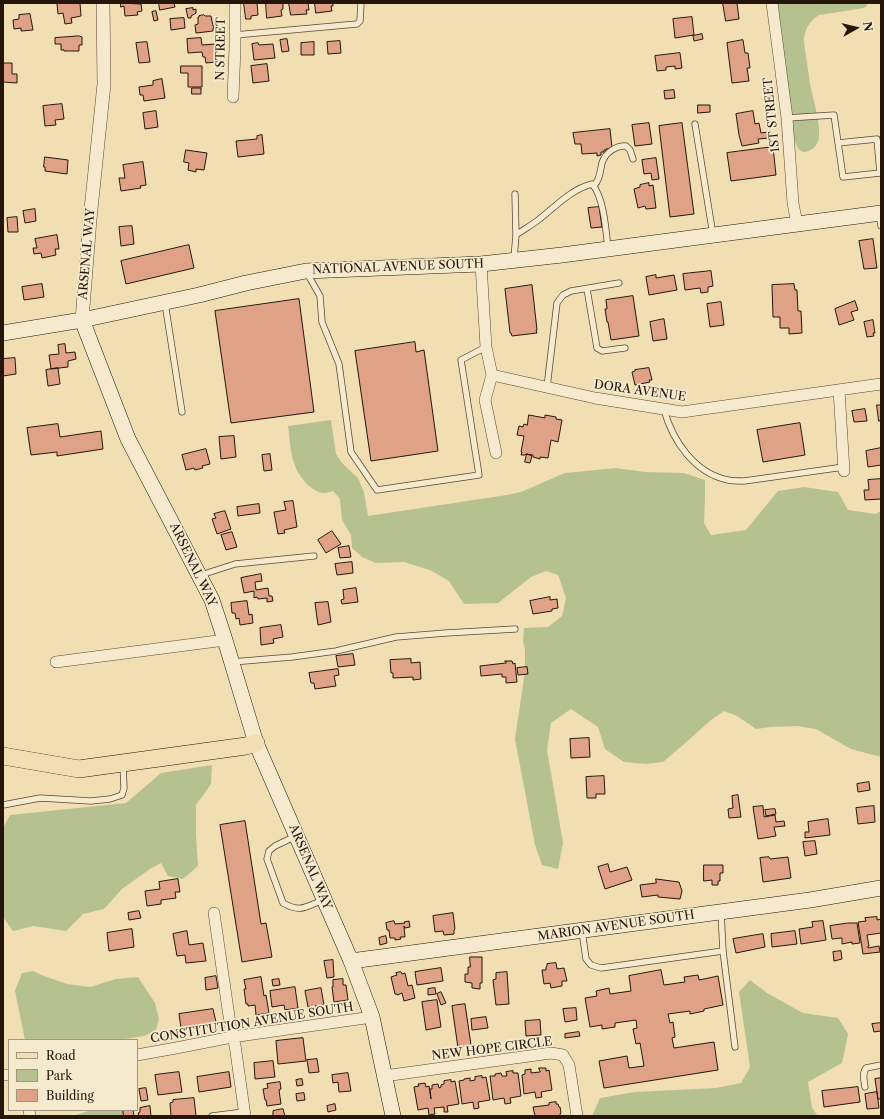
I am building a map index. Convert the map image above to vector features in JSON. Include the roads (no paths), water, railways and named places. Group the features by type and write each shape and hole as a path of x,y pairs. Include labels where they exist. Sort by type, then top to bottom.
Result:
{"main road":[{"name":"NATIONAL AVENUE SOUTH","path":"3,333 82,320 306,271 481,264 514,261 797,224 880,217"},
{"name":"ARSENAL WAY","path":"82,320 128,439 212,600 256,743 350,961 372,1017 393,1116"},
{"path":"3,756 79,769 246,746 256,743"},
{"name":"MARION AVENUE SOUTH","path":"350,961 810,900 881,888"}],"street":[{"name":"ARSENAL WAY","path":"82,320 90,219 104,84 103,3"},
{"name":"N STREET","path":"233,96 235,3"},
{"name":"1ST STREET","path":"772,3 787,118 793,203 797,224"},
{"path":"481,264 486,347 492,374 485,400 496,453"},
{"name":"DORA AVENUE","path":"492,374 595,398 682,412 881,384"},
{"path":"839,390 844,469"},
{"path":"56,662 225,640"},
{"path":"214,913 232,1037 235,1045 244,1114"},
{"name":"CONSTITUTION AVENUE SOUTH","path":"138,1054 232,1037 372,1017"},
{"name":"NEW HOPE CIRCLE","path":"384,1076 551,1054 563,1055 570,1064 577,1116"}],"lane":[{"path":"235,35 357,24 360,21 361,3"},
{"path":"787,118 834,115 838,143 843,177 880,173 877,139 838,143"},
{"path":"695,124 713,236"},
{"path":"594,186 598,181 602,162 613,149 621,145 626,146 630,150 633,159"},
{"path":"516,235 585,185 592,184 594,186"},
{"path":"594,186 604,216 608,249"},
{"path":"514,261 516,235 515,194"},
{"path":"306,271 320,296 322,322 339,364 351,452 377,490 479,475 461,360 486,347"},
{"path":"547,387 557,303 563,295 571,291 619,283"},
{"path":"587,289 597,348 602,351 625,348"},
{"path":"164,303 182,412"},
{"path":"664,410 672,432 683,450 692,460 700,467 728,480 744,481 844,469"},
{"path":"199,576 235,564 314,556"},
{"path":"232,662 292,657 336,651 396,637 515,629"},
{"path":"3,805 40,798 91,801 110,799 122,795 124,788 123,762"},
{"path":"296,836 275,846 269,851 267,859 283,903 292,908 301,909 324,900"},
{"path":"721,912 723,951 735,1047"},
{"path":"582,930 586,960 591,965 601,968 723,951"},
{"path":"865,1087 863,1074 864,1070 866,1068 881,1065"},
{"path":"212,1116 244,1114"}]}
